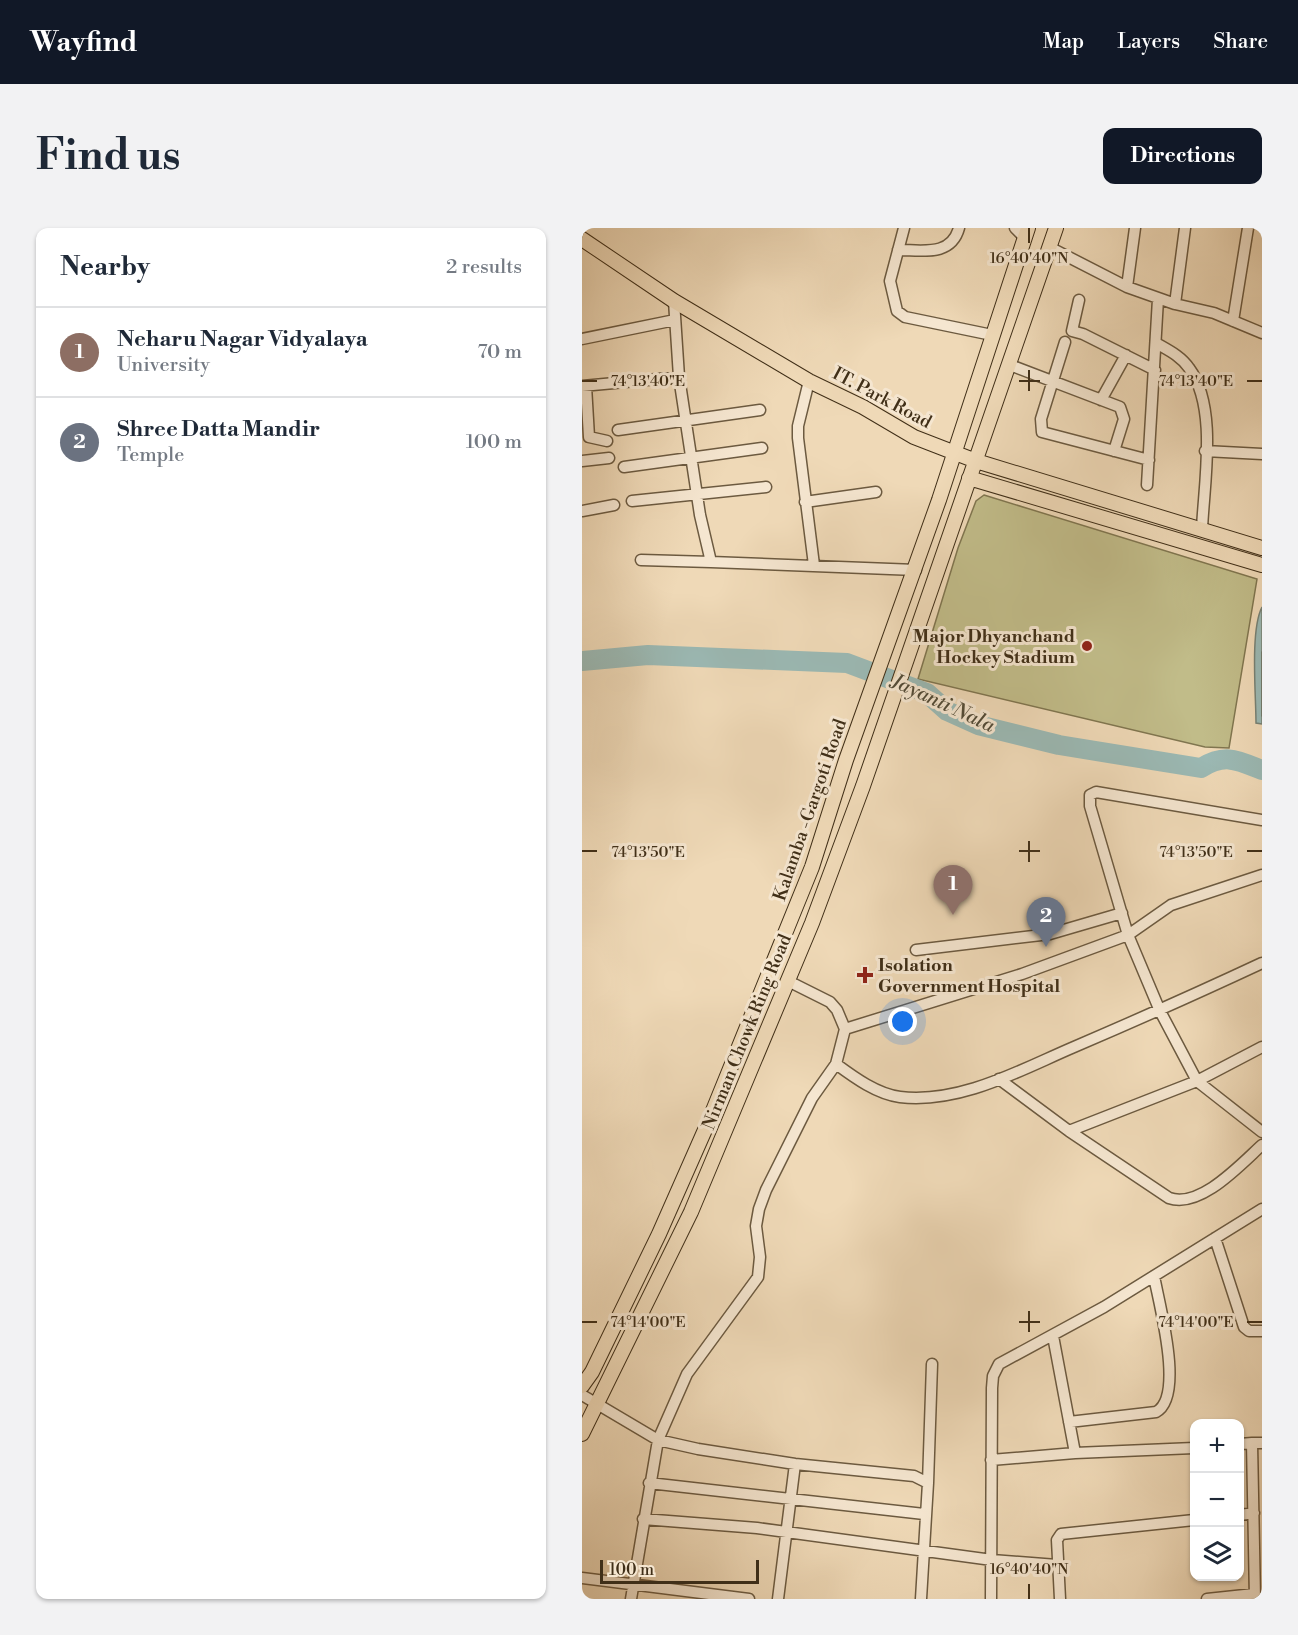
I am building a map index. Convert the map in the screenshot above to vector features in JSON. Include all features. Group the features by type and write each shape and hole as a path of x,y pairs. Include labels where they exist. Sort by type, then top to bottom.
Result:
{"main road":[{"name":"Nirman Chowk Ring Road","path":"582,1434 691,1212 788,981 860,796 1056,228"},
{"name":"Kalamba -Gargoti Road","path":"582,1386 592,1372 654,1245 708,1124 813,867 824,824 916,570 955,452 1023,231"},
{"name":"IT. Park Road","path":"582,239 674,301 809,381 863,407 914,437 976,461 1262,548"},
{"path":"969,478 1262,564"}],"street":[{"path":"904,228 890,280 897,311 905,317 992,335"},
{"path":"898,250 942,250 954,240 958,228"},
{"path":"1127,287 1135,228"},
{"path":"1175,304 1185,228"},
{"path":"1233,321 1248,228"},
{"path":"1049,247 1127,287 1158,299 1214,313 1262,333"},
{"path":"1147,485 1158,299"},
{"path":"1079,300 1072,331 1155,370"},
{"path":"674,301 679,377 690,457 711,562"},
{"path":"582,339 675,320"},
{"path":"1065,342 1041,419 1042,432 1149,460"},
{"path":"1156,343 1179,356 1189,368 1200,387 1204,402 1202,529"},
{"path":"1101,400 1126,355"},
{"path":"1010,365 1119,407 1123,412 1114,451"},
{"path":"607,441 589,437 584,386 679,377"},
{"path":"809,381 798,426 814,565"},
{"path":"618,430 760,410"},
{"path":"624,467 762,448"},
{"path":"1205,451 1262,454"},
{"path":"582,461 609,458"},
{"path":"632,501 766,487"},
{"path":"806,502 876,492"},
{"path":"582,511 614,506"},
{"path":"641,560 916,570"},
{"path":"1262,820 1096,792 1090,795 1090,806 1128,934 1160,1011 1197,1081 1262,1132"},
{"path":"845,1029 1022,974 1128,934 1171,905 1262,875"},
{"path":"916,951 1050,934 1122,913"},
{"path":"836,1064 865,1084 898,1097 921,1098 974,1090 1160,1011 1262,963"},
{"path":"632,1599 648,1483 658,1440 687,1374 758,1277 760,1257 756,1226 766,1190 813,1098 836,1064 845,1029 837,1010 830,1002 788,981"},
{"path":"1069,1131 1197,1081 1262,1047"},
{"path":"999,1078 1069,1131 1169,1198 1180,1202 1194,1199 1229,1175 1262,1145"},
{"path":"991,1599 993,1376 999,1364 1053,1336 1262,1209"},
{"path":"1215,1238 1244,1327 1249,1331 1262,1331"},
{"path":"1070,1422 1156,1412 1167,1403 1170,1392 1169,1358 1154,1276"},
{"path":"1053,1336 1075,1453"},
{"path":"921,1599 932,1364"},
{"path":"582,1395 658,1440 795,1464 914,1476 928,1483"},
{"path":"1208,1599 1255,1597 1254,1513 1257,1443"},
{"path":"991,1460 1075,1453 1190,1448"},
{"path":"778,1599 788,1500 795,1464"},
{"path":"648,1483 924,1514"},
{"path":"1244,1514 1254,1513"},
{"path":"643,1519 786,1532 992,1560 1057,1565"},
{"path":"1060,1599 1057,1540 1061,1534 1190,1520"},
{"path":"582,1578 748,1599"}],"shaded area":[{"name":"Major Dhyanchand Hockey Stadium","path":"984,495 1257,579 1229,748 1205,747 918,679 958,548 976,501"}],"water":[{"path":"1262,607 1262,724 1256,723 1254,663 1258,617"}],"waterway":[{"name":"Jayanti Nala","path":"582,661 648,655 847,663 927,693 947,711 978,725 1059,745 1201,768 1224,759 1245,763 1262,770"}],"place":[{"name":"Major Dhyanchand Hockey Stadium","path":"1087,646"},
{"name":"Neharu Nagar Vidyalaya","path":"953,915"},
{"name":"Shree Datta Mandir","path":"1046,947"},
{"name":"Isolation Government Hospital","path":"865,975"}]}
